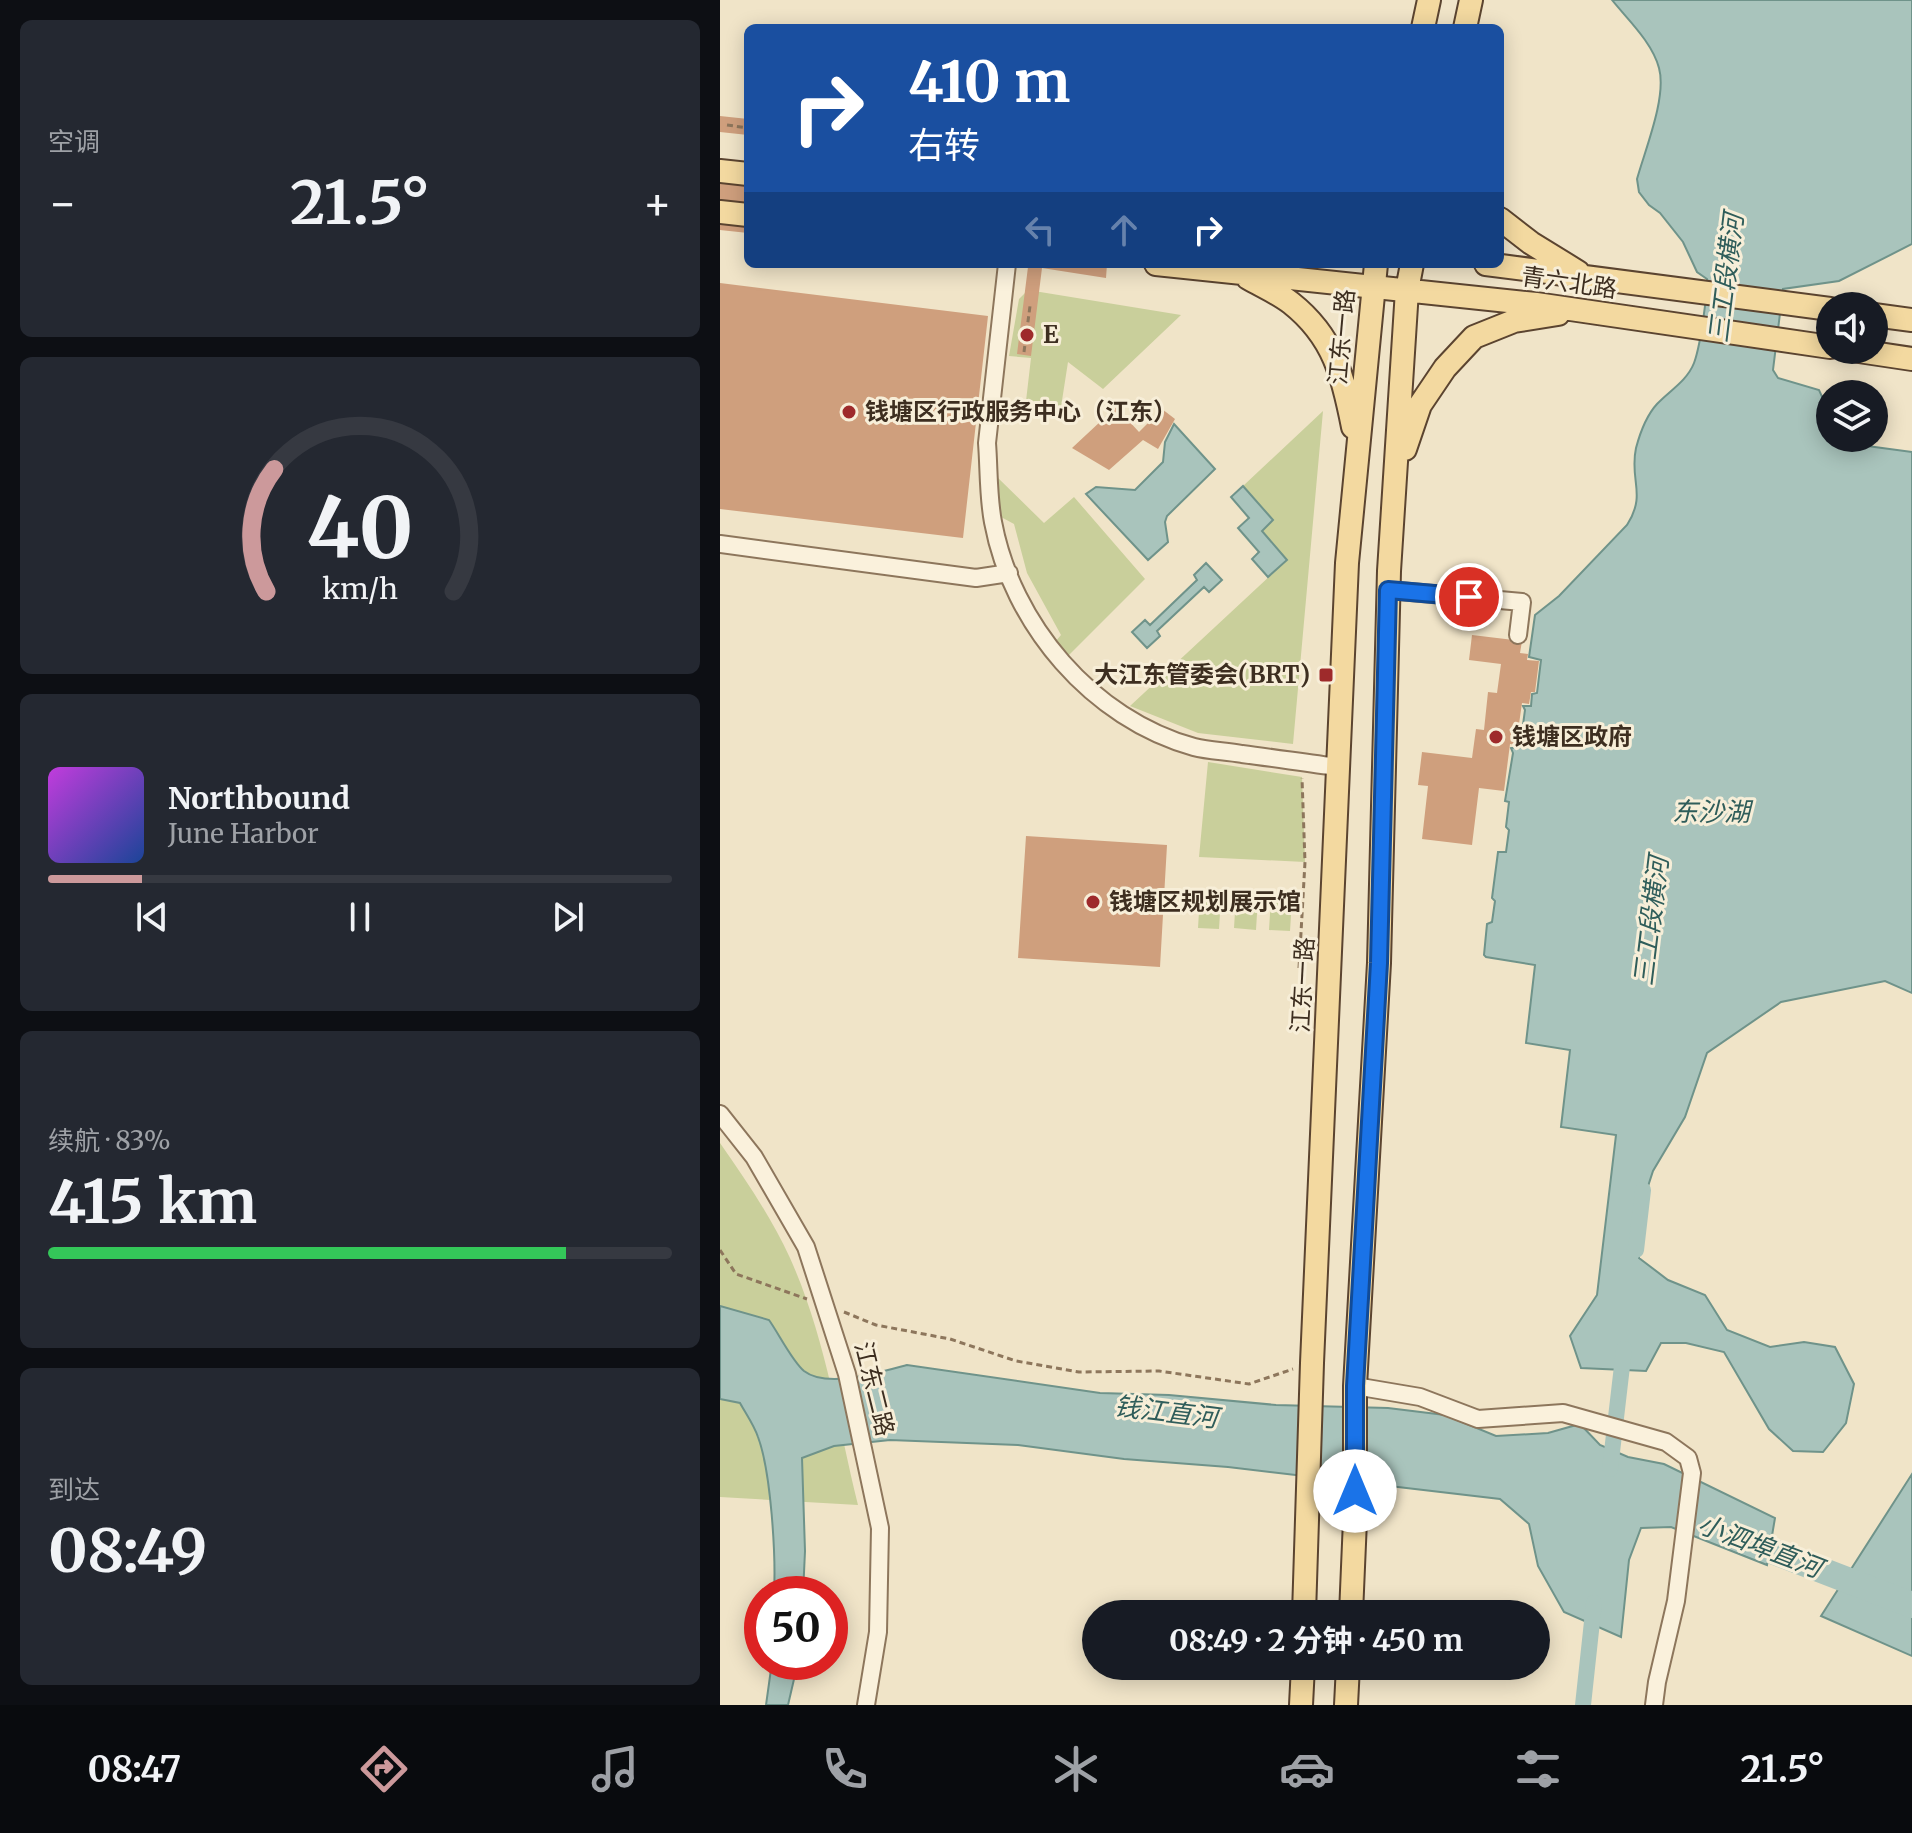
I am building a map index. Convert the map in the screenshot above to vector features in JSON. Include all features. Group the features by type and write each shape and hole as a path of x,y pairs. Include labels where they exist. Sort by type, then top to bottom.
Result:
{"main road":[{"path":"1424,24 1429,0"},
{"path":"1466,24 1471,0"},
{"path":"720,171 744,174"},
{"path":"720,212 744,215"},
{"path":"1504,222 1586,277"},
{"name":"青六北路","path":"1504,266 1816,307"},
{"name":"青六北路","path":"1193,268 1583,311 1816,345"},
{"name":"江东一路","path":"1305,1600 1310,1401 1347,563 1375,268"},
{"path":"1352,1600 1355,1395 1379,963 1388,590 1407,290 1411,268"},
{"path":"1240,273 1290,302 1325,336 1343,377 1358,450"},
{"path":"1395,477 1420,405 1445,368 1474,337 1514,321 1583,311"},
{"path":"1888,317 1912,320"},
{"path":"1888,355 1912,359"},
{"path":"1301,1705 1302,1680"},
{"path":"1346,1705 1347,1680"}],"street":[{"path":"1007,268 987,443 993,522 1009,573 1031,620 1061,663 1086,688 1150,729 1194,747 1338,767"},
{"path":"720,544 976,578 1009,573"},
{"path":"1388,590 1523,595 1518,635"},
{"name":"江东二路","path":"720,1114 754,1157 806,1247 847,1374 868,1460 880,1528 878,1632 866,1705"},
{"path":"1355,1395 1420,1397 1478,1419 1563,1413 1666,1442 1688,1458 1692,1473 1676,1601 1654,1705"}],"path":[{"path":"727,125 744,127"},
{"path":"1024,352 1030,306"},
{"path":"1299,968 1305,862 1301,762"},
{"path":"720,1250 736,1274 826,1304 876,1325 950,1339 1016,1361 1079,1372 1159,1371 1249,1384 1312,1363"}],"green space":[{"path":"1028,290 1181,315 1103,389 1068,362 1061,407 1026,401 1031,358 1009,356 1019,299"},
{"path":"1323,411 1293,744 1198,733 1130,706 1287,560 1262,530 1273,520 1243,486"},
{"path":"996,476 1044,523 1074,497 1145,579 1068,656 1055,642 1061,635 1027,573 1014,524 1001,517"},
{"path":"1208,762 1302,777 1305,862 1199,857"},
{"path":"1200,895 1221,897 1219,929 1198,928"},
{"path":"1236,896 1258,897 1256,930 1234,928"},
{"path":"1271,897 1292,899 1290,931 1269,930"},
{"path":"720,1143 775,1228 802,1288 830,1380 858,1505 720,1497"}],"water":[{"name":"东沙湖","path":"1612,0 1912,0 1912,244 1839,281 1783,289 1773,370 1778,378 1816,389 1816,452 1888,452 1888,449 1912,452 1912,993 1885,981 1781,1002 1707,1053 1685,1117 1653,1171 1638,1217 1639,1258 1668,1280 1705,1295 1727,1330 1770,1347 1804,1342 1835,1347 1854,1384 1846,1423 1823,1452 1793,1451 1769,1429 1724,1352 1686,1343 1661,1343 1646,1371 1581,1368 1570,1336 1597,1295 1616,1135 1561,1127 1570,1050 1526,1043 1535,965 1484,955 1487,924 1492,922 1495,901 1492,898 1498,852 1506,852 1509,830 1506,827 1509,802 1505,801 1513,753 1511,748 1520,747 1523,706 1531,706 1532,694 1537,693 1541,660 1529,657 1535,615 1559,596 1627,525 1636,504 1634,459 1639,436 1653,409 1691,369 1701,335 1707,279 1697,272 1683,242 1639,192 1637,179 1658,108 1661,80 1656,58"},
{"path":"1174,424 1215,469 1167,516 1168,542 1148,560 1086,494 1096,487 1135,490 1163,462 1165,442"},
{"path":"1243,486 1273,520 1262,531 1287,560 1268,577 1252,559 1259,552 1238,528 1249,518 1231,497"},
{"path":"1206,563 1222,580 1209,592 1204,587 1157,631 1160,636 1147,648 1132,632 1145,620 1150,625 1197,580 1194,575"},
{"name":"钱江直河","path":"720,1306 769,1320 799,1367 826,1379 854,1377 907,1365 1100,1393 1169,1395 1276,1405 1388,1408 1445,1415 1496,1436 1548,1433 1580,1424 1600,1445 1628,1457 1664,1464 1775,1518 1767,1565 1671,1527 1641,1528 1629,1560 1621,1637 1564,1612 1538,1566 1529,1524 1500,1499 1018,1445 890,1440 834,1446 802,1458 804,1576 774,1576 772,1514 763,1452 740,1403 720,1399"},
{"path":"1912,1474 1912,1656 1821,1616"},
{"path":"769,1680 794,1680 788,1705 766,1705"}],"building":[{"path":"720,116 744,119 744,135 720,132"},
{"path":"720,176 744,179 744,233 720,230"},
{"path":"1028,268 1042,268 1031,356 1017,354"},
{"path":"1042,268 1107,268 1106,278"},
{"name":"钱塘区行政服务中心（江东）","path":"720,283 988,316 963,538 720,509"},
{"path":"1116,407 1139,432 1162,409 1175,419 1158,449 1143,440 1109,470 1072,448"},
{"name":"钱塘区政府","path":"1472,635 1522,641 1520,653 1528,654 1527,660 1539,661 1535,692 1531,692 1529,704 1522,703 1516,745 1510,744 1504,791 1479,788 1472,845 1422,839 1428,786 1418,785 1422,752 1472,758 1476,729 1484,730 1488,692 1497,693 1501,664 1469,660"},
{"name":"钱塘区规划展示馆","path":"1026,836 1167,845 1160,967 1018,958"}],"waterway":[{"name":"三工段横河","path":"1636,1250 1643,1190"},
{"name":"三工段横河","path":"1610,1469 1624,1349"},
{"name":"小泗埠直河","path":"1738,1538 1912,1605"},
{"name":"三工段横河","path":"1583,1705 1594,1603"}],"place":[{"name":"E","path":"1027,335"},
{"name":"钱塘区行政服务中心（江东）","path":"849,412"},
{"name":"大江东管委会(BRT)","path":"1326,675"},
{"name":"钱塘区政府","path":"1496,737"},
{"name":"钱塘区规划展示馆","path":"1093,902"}],"route":[{"path":"1355,1491 1355,1386 1379,963 1388,590 1469,597"}]}
